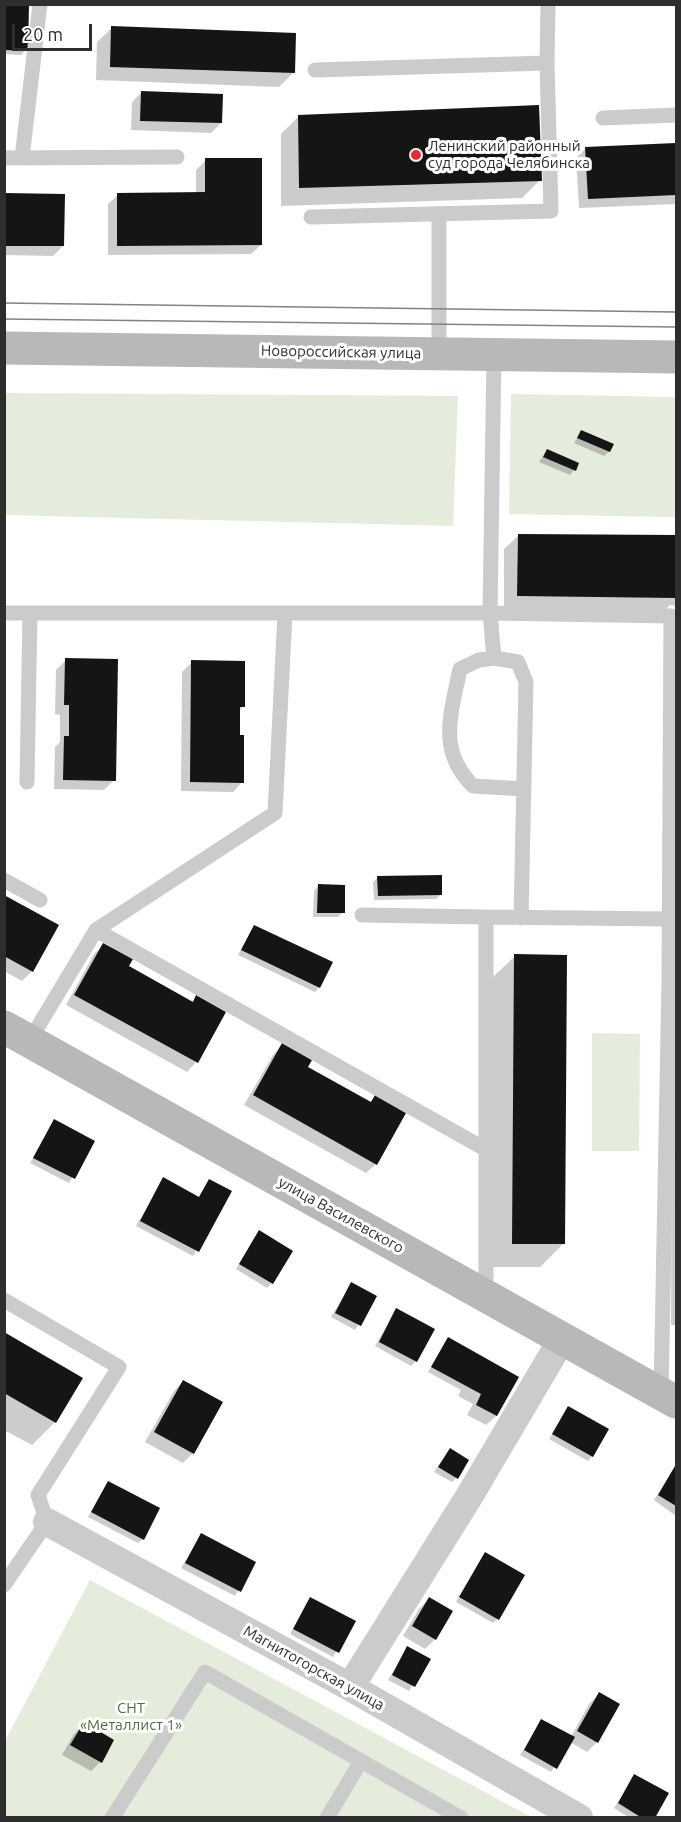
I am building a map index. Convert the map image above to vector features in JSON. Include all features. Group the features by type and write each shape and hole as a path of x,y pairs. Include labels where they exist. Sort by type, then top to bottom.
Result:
{"street":[{"name":"Новороссийская улица","path":"4,348 676,357"},
{"name":"улица Василевского","path":"17,1034 669,1398"},
{"path":"350,1686 470,1495 562,1339"},
{"name":"Магнитогорская улица","path":"47,1522 350,1686 579,1818"}],"lane":[{"path":"22,158 40,4"},
{"path":"311,217 552,211 547,63 548,4"},
{"path":"315,70 547,63"},
{"path":"603,118 676,115"},
{"path":"4,158 177,157"},
{"path":"439,214 439,353"},
{"path":"494,354 490,613 495,658"},
{"path":"17,1034 96,930 275,813 285,613"},
{"path":"4,614 490,613 671,616 673,706 668,919 673,982 669,1398"},
{"path":"27,782 30,614"},
{"path":"521,918 524,789 526,682 518,662 495,658 479,660 460,669 449,724 451,756 460,773 473,786 524,789"},
{"path":"4,880 40,900"},
{"path":"362,915 668,919"},
{"path":"486,917 484,1149 486,1296"},
{"path":"96,930 484,1149"},
{"path":"4,1300 118,1367 38,1496 47,1522 4,1585"},
{"path":"112,1818 205,1672 461,1818"},
{"path":"327,1818 361,1761"}],"green space":[{"path":"5,393 458,396 453,526 5,515"},
{"path":"511,394 676,397 676,517 509,514"},
{"path":"592,1033 640,1034 639,1151 592,1151"},
{"name":"СНТ «Металлист 1»","path":"90,1580 531,1817 5,1818 5,1741"}],"building":[{"path":"4,4 29,4 28,51 4,50"},
{"path":"111,26 296,33 295,73 110,67"},
{"path":"141,91 223,94 222,123 140,121"},
{"path":"539,105 542,181 299,188 298,115"},
{"path":"676,143 676,195 588,199 585,147"},
{"path":"205,158 262,158 262,245 117,246 117,193 205,192"},
{"path":"4,193 65,194 64,246 4,246"},
{"path":"581,430 614,444 610,452 577,438"},
{"path":"547,449 579,463 576,471 543,457"},
{"path":"518,534 676,535 676,598 517,596"},
{"path":"65,658 118,659 116,781 63,780 64,736 69,736 69,705 64,705"},
{"path":"191,660 245,661 245,707 240,707 240,735 244,735 244,783 190,782"},
{"path":"442,875 442,895 378,896 377,876"},
{"path":"318,884 345,885 345,913 317,913"},
{"path":"4,895 59,925 33,972 4,956"},
{"path":"254,925 333,962 320,988 241,950"},
{"path":"103,943 133,959 129,966 193,1002 196,995 226,1012 198,1063 74,995"},
{"path":"514,954 567,955 565,1244 512,1244"},
{"path":"282,1043 312,1060 308,1067 371,1102 375,1095 406,1113 377,1165 253,1095"},
{"path":"54,1119 95,1141 75,1179 33,1158"},
{"path":"163,1177 199,1197 209,1179 232,1191 199,1252 140,1221"},
{"path":"259,1230 293,1251 273,1284 239,1264"},
{"path":"351,1282 377,1296 361,1326 335,1313"},
{"path":"396,1308 435,1329 417,1362 379,1342"},
{"path":"4,1332 83,1378 56,1423 4,1393"},
{"path":"448,1337 519,1377 497,1416 476,1405 481,1394 431,1367"},
{"path":"183,1380 223,1402 194,1454 154,1432"},
{"path":"568,1406 609,1429 593,1457 552,1434"},
{"path":"450,1448 469,1460 458,1479 438,1467"},
{"path":"676,1467 676,1506 658,1495"},
{"path":"108,1481 160,1508 144,1540 91,1512"},
{"path":"201,1533 256,1562 241,1592 185,1563"},
{"path":"485,1552 525,1575 499,1620 459,1597"},
{"path":"310,1597 356,1621 339,1653 293,1629"},
{"path":"429,1597 453,1611 436,1640 412,1626"},
{"path":"407,1646 431,1659 415,1687 392,1675"},
{"path":"599,1692 620,1704 598,1743 577,1731"},
{"path":"541,1719 575,1737 557,1769 524,1750"},
{"path":"84,1722 114,1740 102,1763 70,1745"},
{"path":"634,1774 669,1793 655,1818 642,1818 618,1803"}],"tram line":[{"path":"4,303 676,312"},
{"path":"4,319 676,327"}],"place":[{"name":"Ленинский районный суд города Челябинска","path":"416,155"}]}
